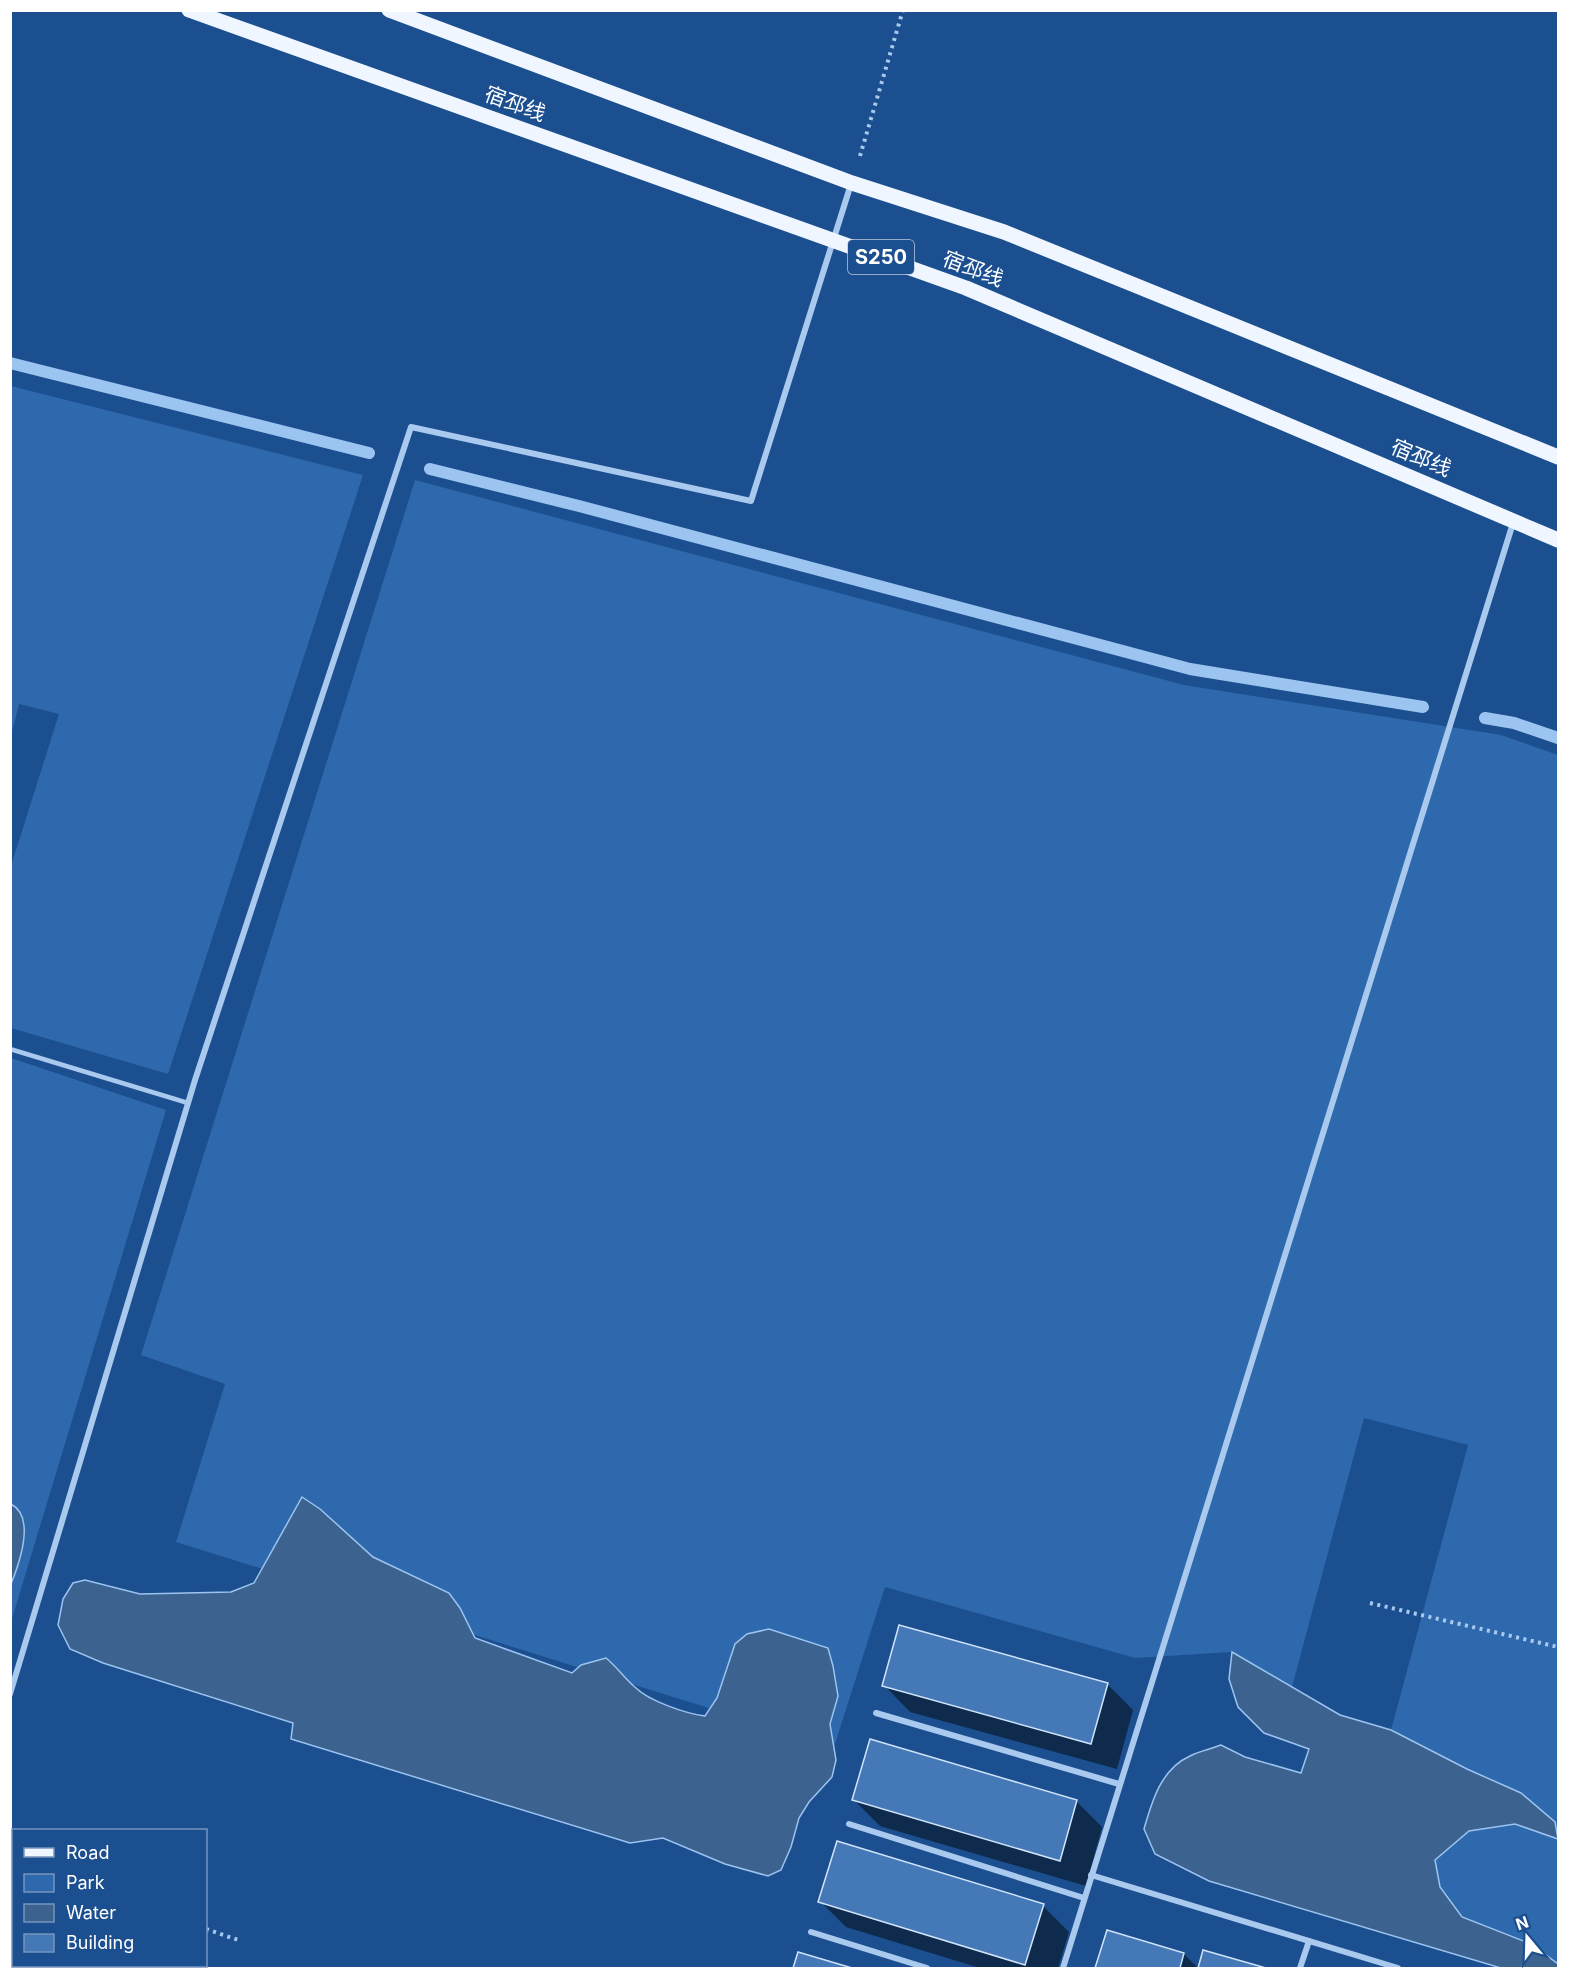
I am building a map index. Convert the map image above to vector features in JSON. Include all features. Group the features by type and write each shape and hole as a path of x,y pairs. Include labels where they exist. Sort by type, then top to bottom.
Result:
{"main road":[{"name":"宿邳线","path":"189,10 977,292 1558,540"},
{"name":"宿邳线","path":"389,10 852,183 1005,232 1558,457"}],"street":[{"path":"10,1694 188,1103 411,427 751,501 832,240 852,183"},
{"path":"1063,1968 1514,521"},
{"path":"876,1713 1119,1784"},
{"path":"849,1824 1084,1898"},
{"path":"1091,1875 1398,1968"},
{"path":"811,1932 927,1968"},
{"path":"1300,1968 1309,1941"}],"lane":[{"path":"10,1049 188,1103"}],"path":[{"path":"852,183 903,10"},
{"path":"1370,1603 1558,1647"},
{"path":"207,1929 241,1941"}],"green space":[{"path":"11,386 363,475 168,1074 11,1028 11,866 59,714 19,704 11,736"},
{"path":"415,480 1184,685 1501,735 1558,755 1558,1839 1521,1793 1467,1769 1391,1730 1468,1445 1364,1418 1292,1687 1232,1652 1135,1658 885,1587 834,1747 176,1542 225,1384 141,1355"},
{"path":"11,1058 166,1110 11,1622"},
{"path":"1515,1824 1558,1839 1558,1964 1531,1944 1462,1917 1440,1887 1435,1860 1469,1831"}],"water":[{"path":"302,1497 320,1509 373,1557 449,1593 460,1608 475,1638 572,1673 581,1665 606,1658 642,1693 688,1713 705,1716 717,1698 735,1644 747,1634 769,1629 828,1648 838,1696 830,1724 836,1760 832,1777 809,1802 799,1818 791,1847 781,1870 768,1876 725,1864 663,1838 630,1843 291,1739 293,1723 103,1663 70,1649 58,1625 63,1599 73,1583 85,1580 140,1594 231,1592 254,1583"},
{"path":"11,1504 19,1510 24,1530 21,1553 11,1584"},
{"path":"1232,1652 1340,1715 1391,1730 1467,1769 1521,1793 1555,1822 1558,1839 1515,1824 1469,1831 1435,1860 1440,1887 1462,1917 1531,1944 1558,1964 1558,1968 1501,1968 1209,1881 1155,1854 1144,1829 1150,1808 1165,1777 1180,1762 1190,1756 1221,1745 1245,1757 1301,1773 1309,1749 1264,1733 1238,1707 1229,1679"}],"building":[{"path":"899,1625 1108,1683 1091,1744 882,1686"},
{"path":"870,1739 1077,1800 1060,1861 852,1800"},
{"path":"837,1841 1044,1904 1025,1965 818,1902"},
{"path":"1107,1930 1184,1953 1180,1968 1095,1968"},
{"path":"1203,1950 1266,1968 1198,1968"},
{"path":"798,1952 852,1968 793,1968"}],"waterway":[{"path":"10,363 369,453"},
{"path":"430,469 579,506 1190,669 1423,707"},
{"path":"1485,718 1514,723 1558,738"}]}
